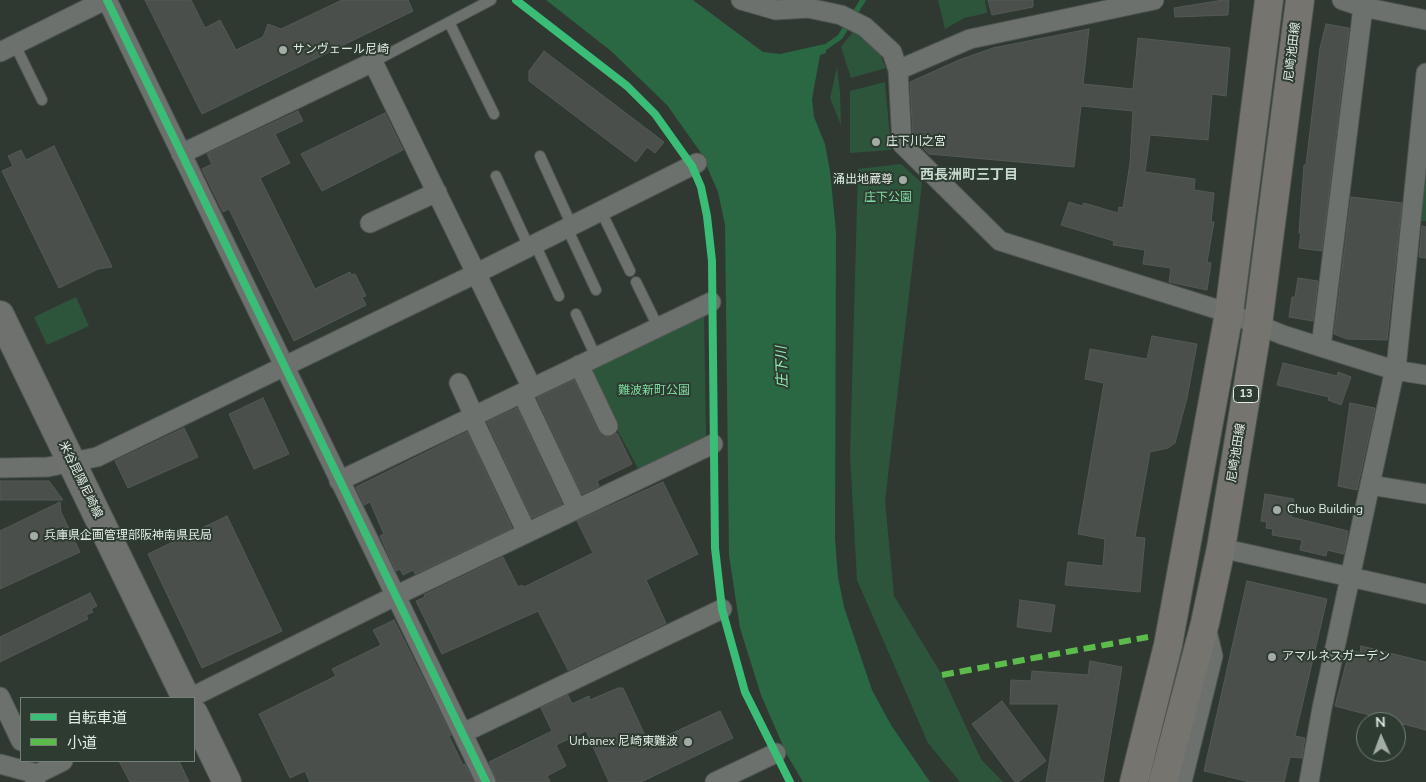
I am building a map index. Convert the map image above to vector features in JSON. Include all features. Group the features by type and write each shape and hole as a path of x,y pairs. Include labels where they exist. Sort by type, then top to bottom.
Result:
{"main road":[{"name":"13","path":"1134,782 1168,645 1229,313 1269,0"},
{"name":"尼崎池田線","path":"1163,782 1205,623 1221,548 1258,324 1300,0"},
{"name":"米谷昆陽尼崎線","path":"0,315 186,697"},
{"path":"195,716 227,782"}],"street":[{"path":"7,48 106,0 486,782"},
{"path":"742,0 776,10 809,4 845,16 865,27 892,52 898,70 902,144 904,149 1000,240 1229,313 1320,348 1394,370 1426,375"},
{"path":"898,70 970,39 1154,0"},
{"path":"1342,0 1362,7 1426,20"},
{"path":"1320,348 1362,7"},
{"path":"181,154 372,62 477,273 577,509"},
{"path":"1309,782 1322,708 1397,359 1426,73"},
{"path":"0,468 48,467 97,457 284,368 697,163"},
{"path":"370,222 437,192"},
{"path":"339,481 711,302"},
{"path":"588,361 608,426"},
{"path":"459,383 527,533"},
{"path":"192,697 395,596 713,444"},
{"path":"1370,485 1426,494"},
{"path":"1221,548 1426,594"},
{"path":"463,734 722,609"},
{"path":"1182,782 1213,656 1205,623"},
{"path":"0,697 20,739"},
{"path":"715,782 776,753"},
{"path":"0,764 36,775 61,762"}],"lane":[{"path":"372,62 491,0"},
{"path":"449,22 494,114"},
{"path":"7,48 42,100"},
{"path":"540,156 596,290"},
{"path":"496,176 560,296"},
{"path":"601,211 630,271"},
{"path":"636,282 658,327"},
{"path":"576,314 588,361"}],"green space":[{"path":"938,0 985,0 987,13 964,18 945,29"},
{"path":"853,32 876,45 886,68 851,78 841,47"},
{"path":"837,67 840,92 841,125 830,98"},
{"path":"885,82 891,150 850,153 850,91"},
{"name":"庄下公園","path":"901,164 922,183 885,501 894,596 942,675 981,759 1003,782 960,782 928,743 857,580 850,455 858,169"},
{"path":"1426,166 1426,221 1421,221"},
{"path":"76,297 89,326 47,345 34,317"},
{"name":"難波新町公園","path":"704,309 706,436 639,470 584,369"}],"water":[{"name":"庄下川","path":"546,0 693,0 763,52 780,54 825,44 826,53 820,55 812,99 814,117 825,144 830,171 836,232 835,539 838,577 844,607 872,690 891,725 930,782 803,782 787,755 761,695 740,628 729,555 725,225 718,192 701,153 667,105 611,51"}],"building":[{"name":"サンヴェール尼崎","path":"145,0 191,0 205,28 220,20 236,50 263,37 268,24 281,29 342,0 408,0 413,11 202,114"},
{"path":"988,0 1033,0 1033,7 992,15"},
{"path":"1229,0 1228,15 1175,17 1174,8"},
{"path":"1326,24 1349,28 1322,251 1299,248 1301,233 1299,233 1304,165 1306,165 1320,48"},
{"path":"1089,29 1083,84 1133,89 1138,38 1230,48 1226,96 1212,94 1208,140 1150,135 1145,172 1195,179 1194,190 1214,193 1211,222 1214,222 1207,262 1211,263 1207,290 1169,282 1171,268 1143,264 1145,250 1113,245 1114,241 1061,225 1069,202 1082,206 1084,203 1118,213 1119,207 1123,208 1130,163 1133,111 1081,106 1074,167 929,154 913,138 910,82 959,60 993,48"},
{"path":"544,51 664,142 655,153 647,147 636,162 529,81 529,71"},
{"path":"298,111 303,121 275,134 290,163 260,178 315,289 350,272 351,275 355,274 366,296 362,297 366,305 294,341 229,209 223,212 202,169 212,164 207,154"},
{"path":"385,113 403,150 322,191 301,154"},
{"path":"54,146 112,267 98,269 59,288 2,171 13,166 8,156 21,150 26,160"},
{"path":"1351,197 1402,203 1387,340 1347,339 1334,334"},
{"path":"1422,226 1426,227 1426,258 1419,257"},
{"path":"1298,278 1318,281 1313,321 1289,317 1292,297 1295,297"},
{"path":"1152,336 1197,344 1187,398 1175,443 1168,448 1150,452 1135,537 1145,538 1140,592 1065,585 1068,562 1103,566 1105,539 1078,534 1104,383 1085,379 1090,349 1147,359"},
{"path":"1283,363 1337,376 1338,372 1351,377 1341,405 1328,400 1329,397 1277,385"},
{"path":"574,380 598,431 608,437 617,433 632,464 597,481 599,486 582,494 537,398"},
{"path":"263,398 289,454 254,469 229,414"},
{"path":"1350,403 1375,408 1357,490 1338,486"},
{"path":"517,408 562,504 532,518 487,422"},
{"path":"184,428 198,457 128,488 115,461"},
{"path":"467,432 512,528 415,574 413,570 403,575 400,569 396,571 380,536 384,534 370,502 364,505 356,487"},
{"path":"0,481 49,481 63,500 0,500"},
{"path":"663,482 698,554 646,580 666,623 568,670 538,611 442,654 416,601 425,597 424,595 503,557 518,587 522,585 524,587 593,553 577,521"},
{"path":"1265,494 1294,499 1291,517 1348,531 1344,554 1327,550 1326,556 1300,550 1302,540 1272,535 1273,529 1266,528 1267,522 1261,521"},
{"path":"60,502 61,512 80,552 0,589 0,531"},
{"path":"227,516 282,631 202,668 148,554"},
{"name":"アマルネスガーデン","path":"1247,581 1327,599 1295,736 1305,738 1302,758 1290,757 1284,782 1250,782 1204,771"},
{"path":"90,593 97,606 91,609 93,612 86,615 88,619 0,662 0,637"},
{"path":"1020,600 1055,605 1051,632 1017,627"},
{"path":"394,620 451,735 449,736 463,765 465,764 474,782 310,782 305,771 290,778 259,714 336,676 332,669 381,645 373,630"},
{"path":"1361,646 1426,662 1426,730 1406,725 1406,712 1358,712 1335,706 1348,656 1353,657 1355,651 1360,653"},
{"path":"1090,661 1122,667 1103,782 1046,782 1059,704 1010,704 1011,680 1031,681 1032,671 1088,675"},
{"path":"618,688 623,688 649,744 720,711 733,738 641,782 609,782 586,731 556,745 566,766 547,776 550,782 497,782 489,762 552,731 541,708 568,695 572,704 589,696 590,700"},
{"path":"1002,701 1046,761 1018,782 1015,782 972,724"},
{"path":"120,762 179,762 189,782 130,782"}],"waterway":[{"path":"820,51 840,37 863,0"}],"marked path":[{"path":"942,675 1148,637"}],"cycle path":[{"path":"107,0 486,782"},
{"path":"516,0 627,86 655,114 692,166 701,187 707,216 712,261 715,548 722,609 745,692 790,782"}],"place":[{"name":"サンヴェール尼崎","path":"283,50"},
{"name":"庄下川之宮","path":"876,142"},
{"name":"涌出地蔵尊","path":"903,180"},
{"name":"Chuo Building","path":"1277,510"},
{"name":"兵庫県企画管理部阪神南県民局","path":"34,536"},
{"name":"アマルネスガーデン","path":"1272,657"},
{"name":"Urbanex 尼崎東難波","path":"688,742"}],"district":[{"name":"西長洲町三丁目","path":"969,176"}]}
